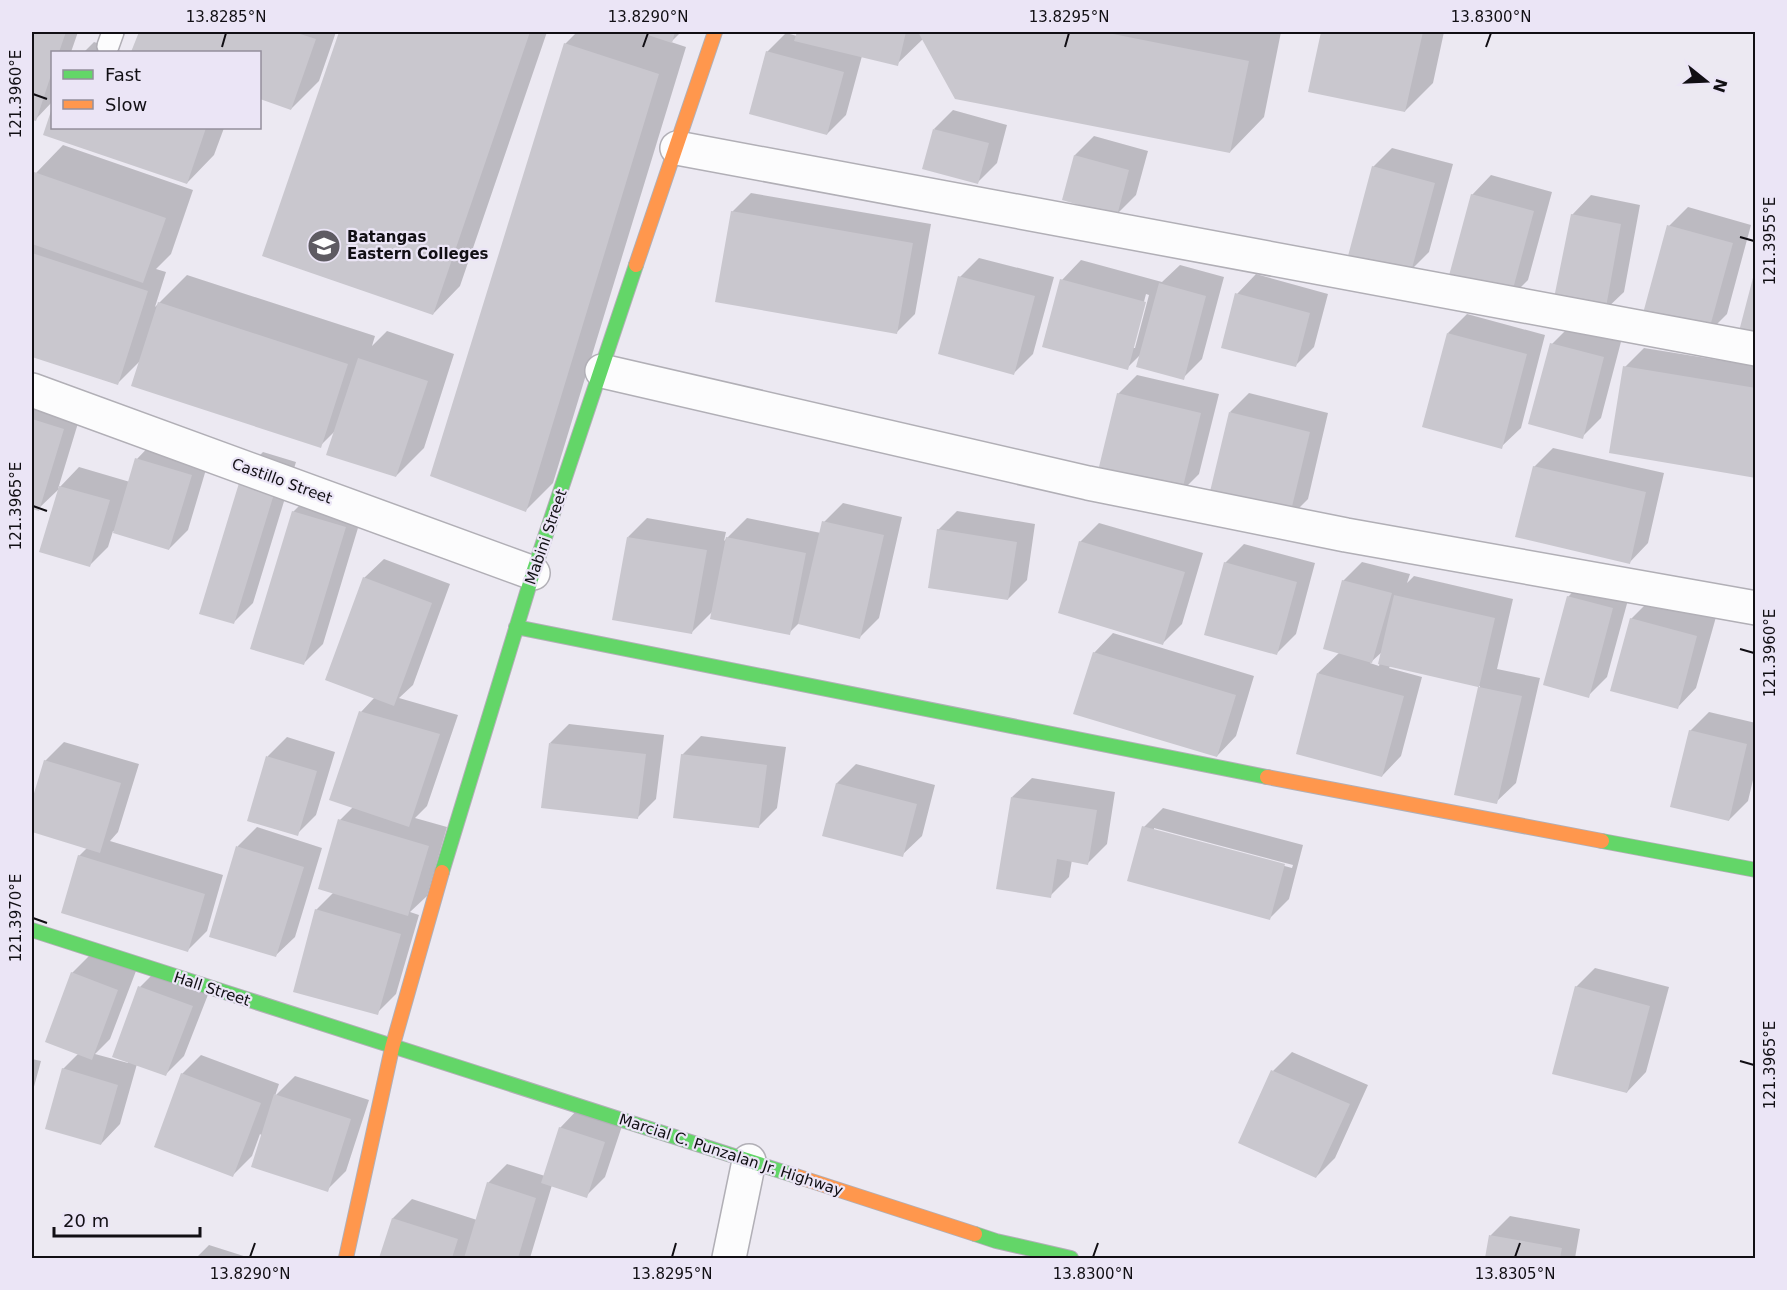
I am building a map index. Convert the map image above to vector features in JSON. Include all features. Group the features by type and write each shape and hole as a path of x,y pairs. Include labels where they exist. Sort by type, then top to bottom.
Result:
{"street":[{"name":"Mabini Street","path":"346,1258 392,1048 455,828 533,573 715,32"},
{"path":"677,148 1755,349"},
{"path":"602,371 1088,483 1346,535 1755,608"},
{"name":"Castillo Street","path":"32,390 533,573"},
{"path":"516,627 1173,759 1755,870"},
{"name":"Hall Street","path":"32,930 392,1048"},
{"name":"Marcial C. Punzalan Jr. Highway","path":"392,1048 749,1161 994,1250 1071,1258"},
{"path":"729,1258 749,1161"}],"building":[{"path":"32,32 66,32 59,51 51,51 51,75 36,121 32,120"},
{"path":"139,32 294,32 316,39 291,110 261,99 261,51 131,51"},
{"path":"339,32 530,32 433,315 262,256"},
{"path":"639,32 675,32 672,43"},
{"path":"797,32 906,32 898,66 794,41"},
{"path":"918,32 1103,32 1249,61 1230,153 955,99"},
{"path":"1321,32 1423,32 1405,112 1308,92"},
{"path":"564,43 659,74 526,512 430,476"},
{"path":"766,51 844,72 827,135 749,114"},
{"path":"51,111 51,129 206,129 187,184 43,135"},
{"path":"933,129 989,143 978,184 922,169"},
{"path":"1074,155 1129,170 1117,216 1062,200"},
{"path":"1372,166 1435,183 1411,272 1348,256"},
{"path":"34,172 166,218 143,283 32,244"},
{"path":"1471,194 1534,211 1510,300 1447,283"},
{"path":"731,211 913,243 897,334 715,302"},
{"path":"1571,214 1621,224 1605,313 1553,303"},
{"path":"1667,225 1733,243 1708,334 1642,317"},
{"path":"32,253 148,291 118,385 32,357"},
{"path":"1756,271 1756,344 1737,339"},
{"path":"958,276 1035,296 1014,375 938,354"},
{"path":"1060,279 1146,302 1128,370 1042,347"},
{"path":"1159,283 1206,296 1184,380 1136,367"},
{"path":"1235,293 1310,313 1296,367 1221,348"},
{"path":"158,302 348,364 321,448 131,386"},
{"path":"1447,333 1527,354 1502,449 1422,427"},
{"path":"1550,343 1604,357 1583,439 1528,424"},
{"path":"358,358 428,381 396,477 326,455"},
{"path":"1623,366 1756,388 1756,478 1609,453"},
{"path":"1117,393 1201,413 1181,495 1097,475"},
{"path":"1229,412 1310,432 1289,519 1208,500"},
{"path":"32,419 64,429 39,511 32,509"},
{"path":"135,458 192,475 169,550 113,533"},
{"path":"1533,466 1646,492 1630,564 1515,537"},
{"path":"243,470 278,481 234,624 199,614"},
{"path":"59,486 110,500 90,567 39,552"},
{"path":"292,511 346,527 304,665 250,649"},
{"path":"822,521 884,535 860,639 798,624"},
{"path":"937,529 1017,542 1008,600 928,588"},
{"path":"627,537 707,550 692,634 612,620"},
{"path":"726,537 806,553 790,635 710,619"},
{"path":"1079,541 1185,572 1163,645 1058,613"},
{"path":"1224,562 1297,582 1277,655 1204,635"},
{"path":"363,577 432,603 394,706 325,680"},
{"path":"1342,580 1392,593 1372,663 1323,649"},
{"path":"1394,595 1495,618 1479,687 1522,696 1497,804 1454,795 1478,687 1378,664"},
{"path":"1567,596 1613,608 1589,698 1543,685"},
{"path":"1630,618 1697,636 1678,709 1610,691"},
{"path":"1093,652 1236,695 1217,757 1073,714"},
{"path":"1317,673 1404,696 1382,777 1296,754"},
{"path":"359,711 440,734 409,827 329,800"},
{"path":"1689,730 1747,744 1729,821 1670,807"},
{"path":"549,743 646,754 638,819 541,808"},
{"path":"681,754 767,765 759,828 673,818"},
{"path":"266,756 317,771 298,836 247,821"},
{"path":"44,760 121,783 100,853 32,832 32,800"},
{"path":"836,783 917,804 903,857 822,836"},
{"path":"1011,797 1097,810 1088,865 1057,859 1051,898 996,889"},
{"path":"338,819 429,846 408,916 318,889"},
{"path":"1142,826 1285,864 1270,920 1127,881"},
{"path":"236,846 304,867 276,957 209,937"},
{"path":"78,855 205,894 188,952 61,913"},
{"path":"315,909 401,934 378,1015 293,992"},
{"path":"71,972 118,990 92,1060 45,1042"},
{"path":"138,986 193,1006 166,1076 112,1057"},
{"path":"1575,986 1650,1006 1627,1093 1552,1074"},
{"path":"62,1068 118,1085 101,1145 45,1129"},
{"path":"1271,1070 1350,1104 1316,1178 1238,1143"},
{"path":"181,1073 261,1103 233,1177 154,1147"},
{"path":"274,1094 351,1119 328,1192 251,1167"},
{"path":"559,1127 605,1142 587,1198 541,1183"},
{"path":"487,1182 536,1198 518,1258 464,1258"},
{"path":"392,1218 458,1239 452,1258 379,1258"},
{"path":"1489,1235 1562,1248 1560,1258 1485,1258"}],"traffic: fast":[{"path":"442,872 533,573 636,265"},
{"path":"516,627 1267,777"},
{"path":"1602,841 1756,870"},
{"path":"32,930 796,1176"},
{"path":"975,1234 1071,1258"}],"traffic: slow":[{"path":"636,265 715,32"},
{"path":"1267,777 1602,841"},
{"path":"346,1258 392,1048 442,872"},
{"path":"796,1176 975,1234"}],"place":[{"name":"Batangas Eastern Colleges","path":"324,246"}]}
